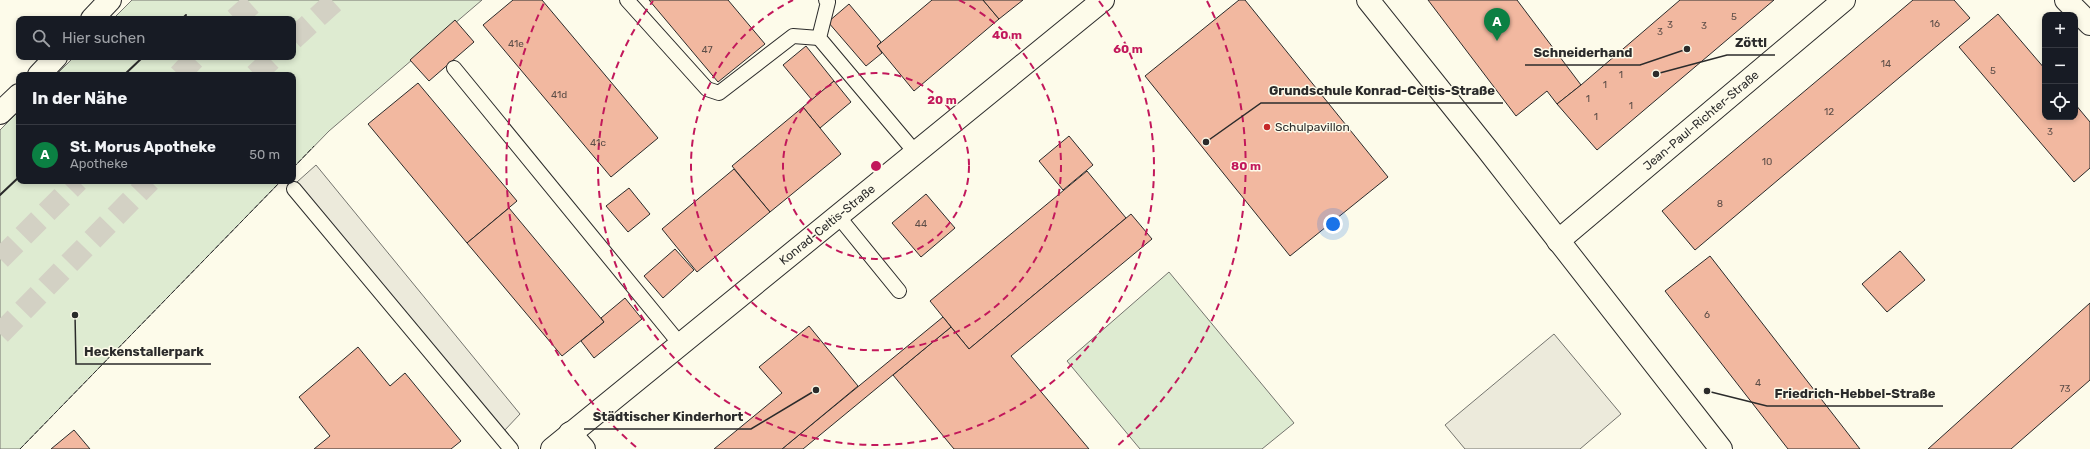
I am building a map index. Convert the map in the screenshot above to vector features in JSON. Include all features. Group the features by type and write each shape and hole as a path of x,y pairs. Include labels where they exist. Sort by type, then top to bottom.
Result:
{"street":[{"path":"95,16 110,0"},
{"name":"Konrad-Celtis-Straße","path":"552,449 577,441 680,344 1103,0"},
{"path":"1368,0 1721,449"},
{"name":"Jean-Paul-Richter-Straße","path":"1558,241 1844,0"},
{"path":"2066,0 2090,24"},
{"path":"42,72 53,60"},
{"path":"0,113 16,97"}],"lane":[{"path":"627,0 707,89 719,93 793,36 819,38 915,152"},
{"path":"819,38 828,2 826,0"},
{"path":"454,68 680,344"},
{"path":"294,189 511,449"},
{"path":"838,216 899,291"}],"green space":[{"path":"132,0 482,0 329,131 296,165 296,72 59,72 71,60 296,60 296,16 116,16"},
{"path":"16,114 16,184 278,184 20,449 0,449 0,130"},
{"path":"1169,272 1294,423 1262,449 1140,449 1067,361"}],"shaded area":[{"path":"316,165 520,414 504,431 297,182"},
{"path":"1554,334 1621,414 1580,449 1465,449 1445,425"}],"building":[{"path":"513,0 542,0 658,138 611,177 483,25"},
{"path":"649,0 728,0 765,44 718,82"},
{"path":"932,0 983,0 999,19 914,91 877,46"},
{"path":"983,0 1023,0 999,19"},
{"name":"Schulpavillon","path":"1239,0 1245,0 1388,177 1290,256 1145,76"},
{"path":"1428,0 1517,0 1581,85 1557,104 1547,91 1516,116"},
{"path":"1680,0 1774,0 1597,150 1557,104"},
{"path":"1913,0 1954,0 1970,18 1695,250 1662,211"},
{"path":"849,4 881,42 877,46 882,53 866,66 828,22"},
{"path":"1998,14 2042,65 2042,120 2078,120 2078,108 2090,122 2090,168 2074,182 1959,47"},
{"path":"455,20 474,42 429,81 410,60"},
{"path":"806,46 834,81 812,100 783,65"},
{"path":"834,81 851,102 820,128 803,107"},
{"path":"418,83 517,201 467,243 368,124"},
{"path":"803,107 841,154 770,212 732,166"},
{"path":"1069,136 1093,165 1063,190 1039,161"},
{"path":"734,169 770,212 697,272 662,229"},
{"path":"1087,171 1126,218 969,349 930,301"},
{"path":"629,188 650,214 628,232 606,206"},
{"path":"926,194 955,228 921,257 892,223"},
{"path":"509,208 604,322 562,356 467,243"},
{"path":"1131,214 1152,239 1011,356 1089,449 954,449 893,375 951,327 969,349"},
{"path":"675,249 694,270 663,298 644,276"},
{"path":"1900,251 1925,280 1887,312 1862,284"},
{"path":"1710,256 1860,449 1788,449 1665,291"},
{"path":"625,298 642,319 594,358 581,341 604,322 601,318"},
{"path":"2090,303 2090,380 2011,449 1928,449"},
{"path":"943,317 951,327 803,449 782,449"},
{"path":"809,326 858,386 782,449 714,449 782,393 759,367"},
{"path":"358,347 390,386 405,373 461,441 451,449 314,449 330,436 299,397"},
{"path":"74,430 90,449 51,449"}],"tunnel":[{"path":"238,16 256,0"},
{"path":"296,36 336,0"},
{"path":"182,72 193,60"},
{"path":"258,72 271,60"},
{"path":"0,259 75,184"},
{"path":"0,334 147,184"}],"fence":[{"path":"296,165 314,146"},
{"path":"20,449 278,184"}],"wall":[{"path":"127,72 140,60"},
{"path":"0,195 16,180"}],"place":[{"name":"St. Morus Apotheke","path":"1497,41"},
{"name":"Schneiderhand","path":"1687,49"},
{"name":"Zöttl","path":"1656,74"},
{"name":"Schulpavillon","path":"1267,127"},
{"name":"Grundschule Konrad-Celtis-Straße","path":"1206,142"},
{"name":"Heckenstallerpark","path":"75,315"},
{"name":"Städtischer Kinderhort","path":"816,390"},
{"name":"Friedrich-Hebbel-Straße","path":"1707,391"}]}
